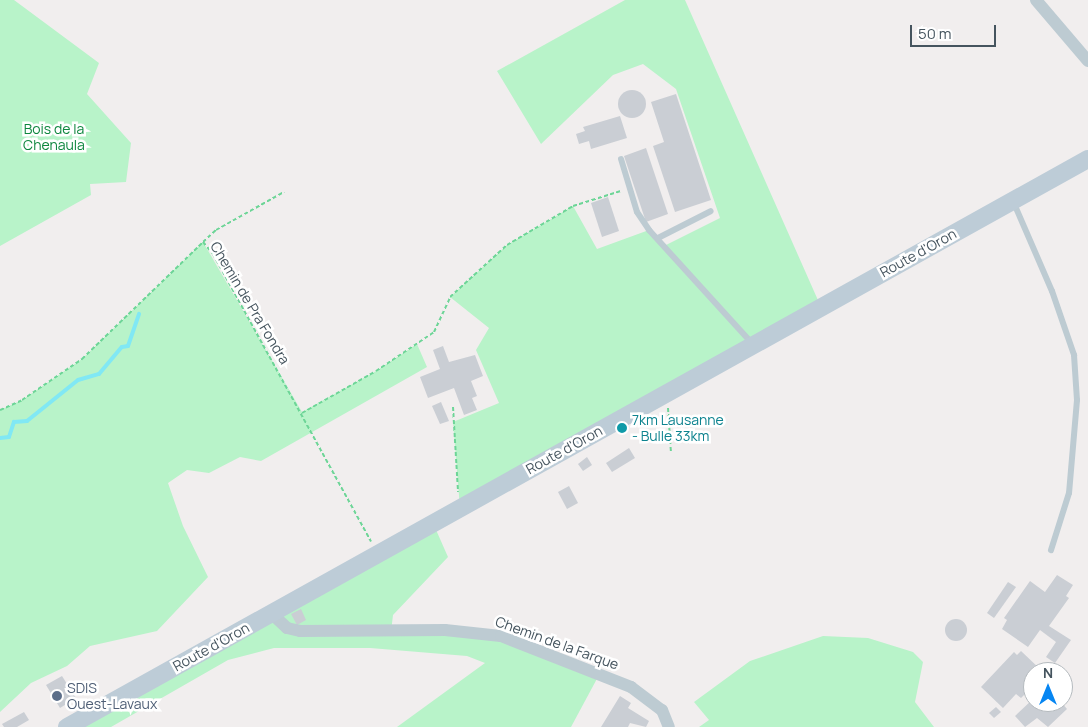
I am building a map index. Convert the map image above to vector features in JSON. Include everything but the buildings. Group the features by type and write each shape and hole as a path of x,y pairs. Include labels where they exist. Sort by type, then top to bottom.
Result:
{"main road":[{"name":"Route d'Oron","path":"67,727 1088,159"}],"street":[{"path":"1036,0 1088,61"},
{"name":"Chemin de la Farque","path":"271,614 287,628 300,631 445,630 501,636 631,687 662,710 669,727"}],"lane":[{"path":"621,159 637,212 753,344"},
{"path":"1013,200 1052,292 1074,355 1077,400 1069,493 1051,550"},
{"path":"658,238 711,211"}],"path":[{"path":"302,413 376,371 434,332 450,297 507,246 573,206 630,188"},
{"path":"203,242 216,230 284,192"},
{"name":"Chemin de Pra Fondra","path":"0,410 28,396 82,359 203,242 302,413 378,554"},
{"path":"665,394 671,453"},
{"path":"453,407 460,508"}],"green space":[{"name":"Bois de la Chenaula","path":"0,0 14,0 99,63 87,94 131,143 126,182 90,184 91,195 0,246"},
{"path":"625,0 685,0 821,307 460,508 453,422 499,403 476,350 489,328 450,297 507,245 573,206 597,249 649,230 666,245 720,218 676,89 643,64 613,75 541,144 497,71"},
{"path":"203,242 302,412 376,371 417,344 427,367 261,461 240,457 209,473 187,470 168,483 183,526 208,577 157,631 90,646 67,666 31,683 0,712 0,410 22,400 82,359"},
{"path":"433,523 448,557 393,615 391,632 484,632 599,675 571,727 397,727 485,663 467,656 370,648 274,648 228,660 111,727 67,727"},
{"path":"823,636 868,638 913,652 923,662 915,702 934,727 699,727 709,720 694,702 750,661"}],"waterway":[{"path":"0,438 9,437 14,422 27,421 78,380 99,374 122,347 128,346 139,314"}],"place":[{"name":"7km Lausanne - Bulle 33km","path":"622,428"},
{"name":"SDIS Ouest-Lavaux","path":"57,696"}]}
